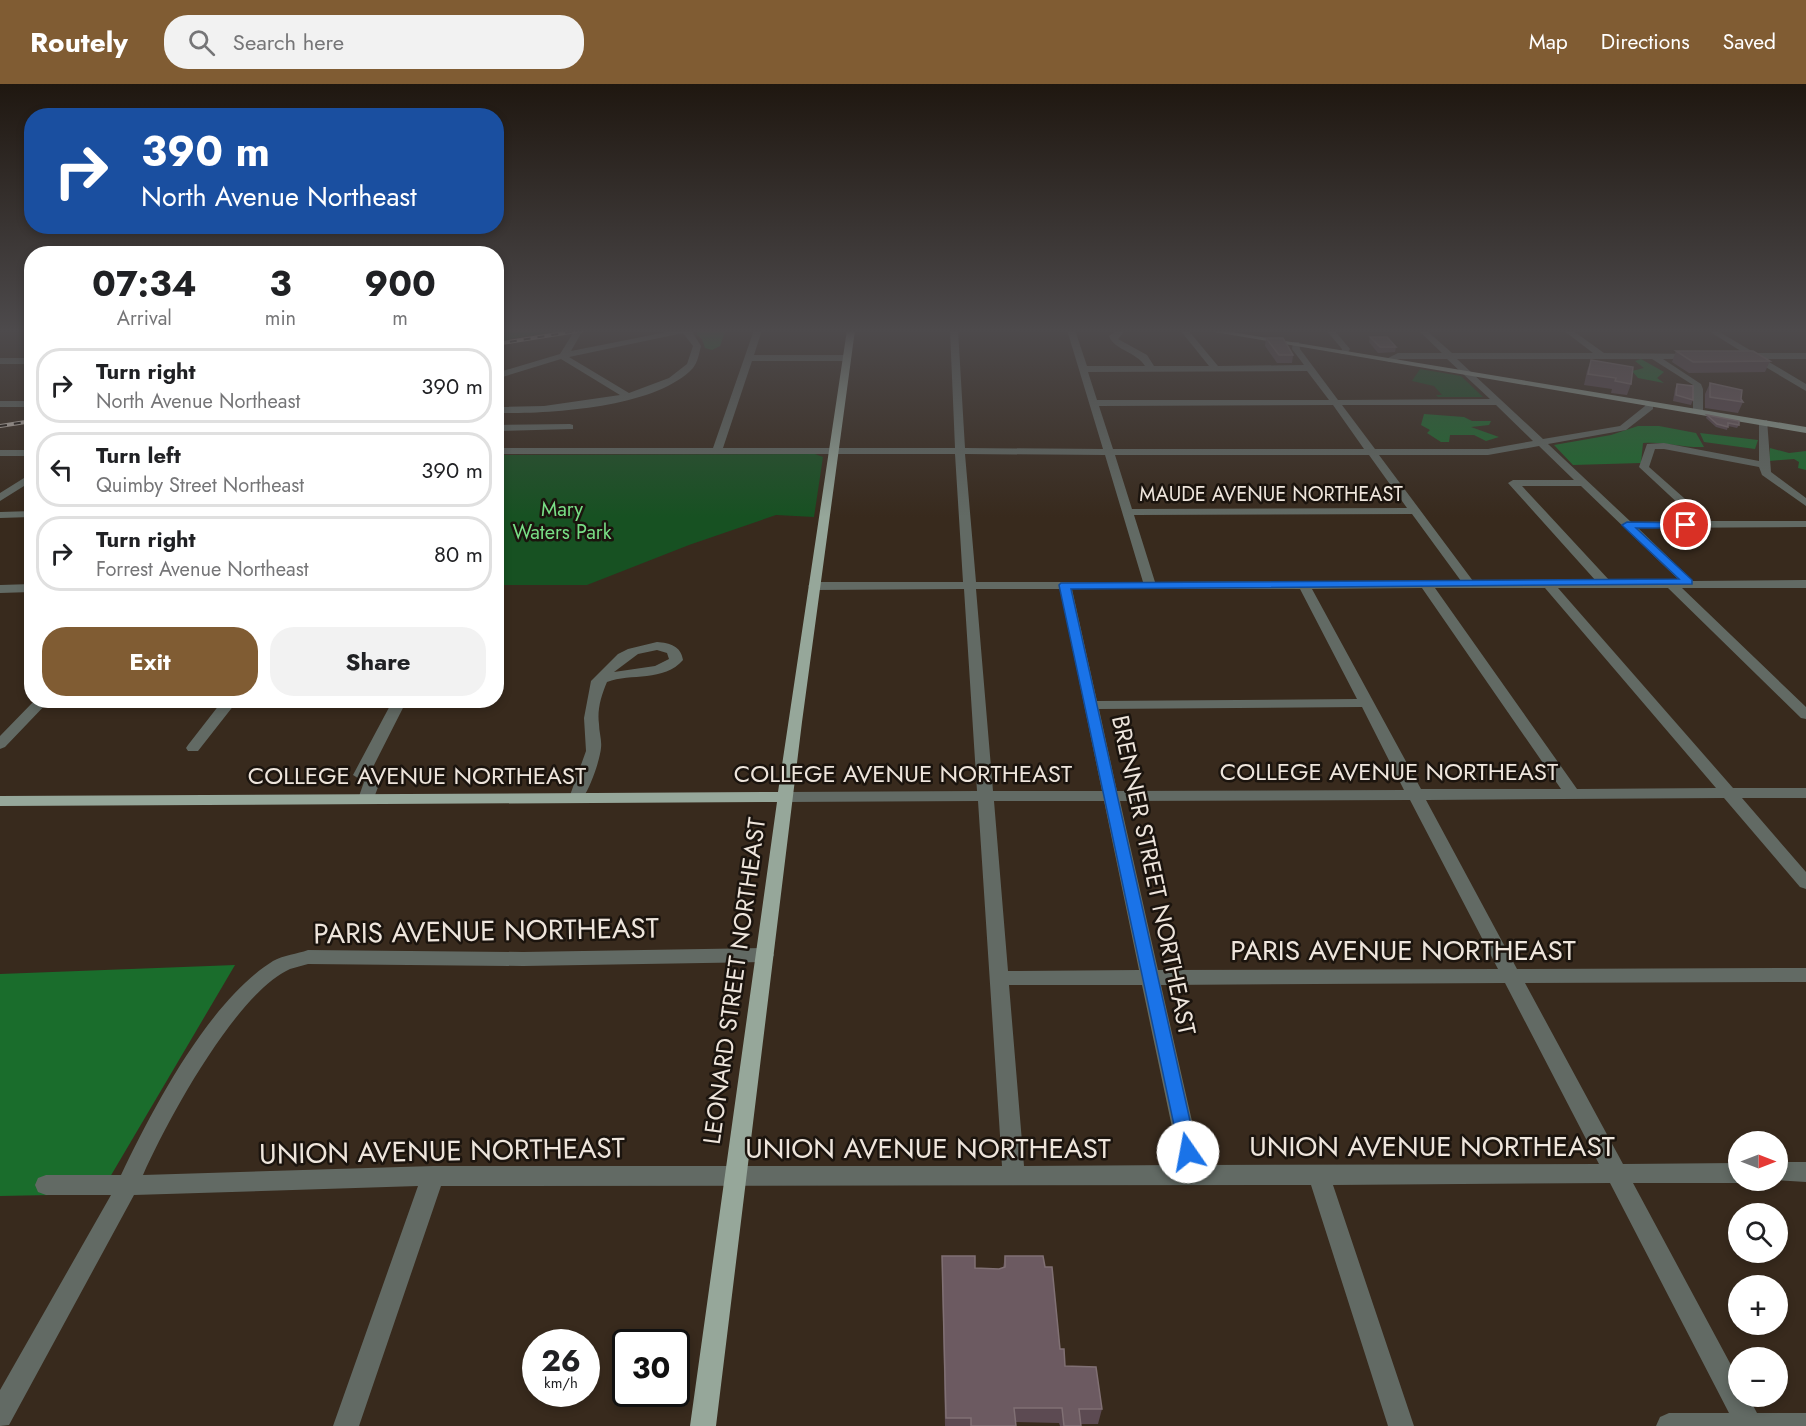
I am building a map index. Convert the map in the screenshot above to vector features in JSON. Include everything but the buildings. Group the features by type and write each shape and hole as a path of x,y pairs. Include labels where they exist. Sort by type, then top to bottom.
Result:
{"main road":[{"name":"LEONARD STREET NORTHEAST","path":"703,1426 814,586 842,393"},
{"path":"1584,393 1806,430"},
{"name":"COLLEGE AVENUE NORTHEAST","path":"0,801 786,797"}],"street":[{"path":"621,393 627,396"},
{"path":"504,410 564,409 636,393"},
{"path":"717,451 736,393"},
{"path":"957,393 1014,1176"},
{"path":"1090,393 1150,585"},
{"path":"1328,393 1469,584"},
{"path":"1490,393 1688,582"},
{"path":"1698,411 1699,393"},
{"path":"1093,403 1499,402"},
{"path":"0,404 24,404"},
{"path":"504,451 1488,452 1623,428 1650,407 1650,404"},
{"path":"556,451 570,427 564,409"},
{"path":"1764,422 1766,473 1806,503"},
{"path":"504,428 570,427"},
{"path":"1708,525 1651,476 1644,467 1651,446 1664,446 1764,465"},
{"path":"0,453 24,453"},
{"path":"0,498 24,482"},
{"path":"1583,483 1513,483 1606,584"},
{"name":"MAUDE AVENUE NORTHEAST","path":"1127,512 1415,511"},
{"path":"0,514 24,514"},
{"path":"1627,525 1806,524"},
{"path":"814,586 1671,584 1688,582 1806,584"},
{"path":"1548,584 1806,883"},
{"path":"1671,584 1806,715"},
{"path":"1792,584 1806,595"},
{"name":"BRENNER STREET NORTHEAST","path":"1065,585 1193,1175"},
{"path":"1304,585 1750,1426"},
{"path":"1426,585 1573,795"},
{"path":"0,589 24,588"},
{"path":"577,798 594,748 591,717 594,691 598,681 615,662 642,648 666,647 675,653 676,660 670,666 656,671 620,673 598,681"},
{"path":"1092,705 1366,703"},
{"path":"0,744 36,708"},
{"path":"193,748 225,708"},
{"path":"366,799 372,782 361,775 396,708"},
{"name":"COLLEGE AVENUE NORTHEAST","path":"786,797 1806,794"},
{"name":"PARIS AVENUE NORTHEAST","path":"0,1416 128,1185 151,1132 207,1043 245,997 283,964 308,957 524,959 765,955"},
{"name":"PARIS AVENUE NORTHEAST","path":"1000,978 1806,975"},
{"path":"1788,1172 1806,1172"},
{"name":"UNION AVENUE NORTHEAST","path":"45,1185 128,1185 433,1176 1728,1173"},
{"path":"1319,1175 1401,1426"},
{"path":"346,1426 433,1176"},
{"path":"1670,1426 1806,1426"}],"green space":[{"path":"1440,393 1478,393 1483,397 1438,397 1436,395 1442,395"},
{"path":"1424,414 1464,417 1472,421 1491,421 1489,425 1471,427 1499,437 1486,441 1474,435 1450,435 1449,442 1441,442 1427,433 1430,430 1421,425"},
{"path":"1638,426 1659,426 1696,433 1704,447 1643,443 1641,463 1573,465 1554,445 1611,435"},
{"path":"1700,433 1758,440 1755,449 1704,442"},
{"path":"1770,448 1789,453 1806,451 1806,470 1798,468 1799,462 1794,459 1769,461"},
{"name":"Mary Waters Park","path":"815,454 823,457 814,517 776,515 689,545 587,585 504,585 504,455"},
{"path":"235,965 100,1194 0,1196 0,974"}],"railway":[{"path":"0,426 24,422"}],"route":[{"path":"1188,1152 1065,585 1671,584 1688,582 1627,525 1686,525"}]}
